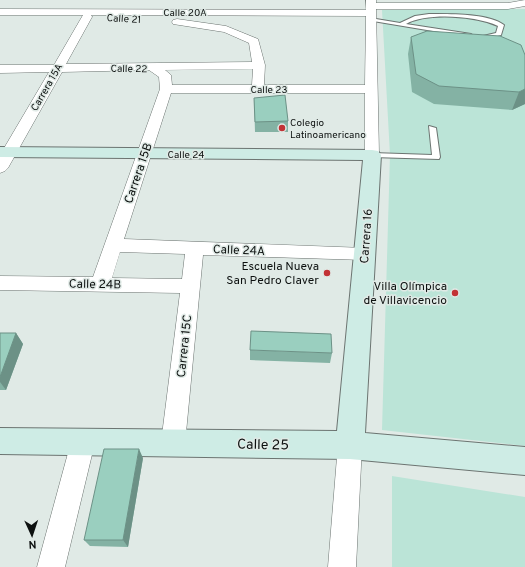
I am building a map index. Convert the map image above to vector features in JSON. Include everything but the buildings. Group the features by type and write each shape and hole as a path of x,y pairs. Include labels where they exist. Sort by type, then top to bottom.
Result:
{"street":[{"path":"189,12 191,0"},
{"name":"Calle 20A","path":"0,12 61,13 81,15 371,10 496,6 525,2"},
{"name":"Carrera 16","path":"342,567 372,155 371,10"},
{"path":"11,22 61,13"},
{"name":"Calle 21","path":"81,15 138,18 188,23 232,32 246,36 254,41 259,65"},
{"name":"Carrera 15A","path":"0,168 4,153 56,69 81,15"},
{"path":"258,89 259,65"},
{"name":"Calle 22","path":"0,69 56,69 139,66 153,68 259,65"},
{"path":"153,68 165,75 166,89"},
{"name":"Calle 23","path":"166,89 371,89"},
{"name":"Carrera 15B","path":"100,284 166,89"},
{"name":"Calle 24","path":"4,153 372,155"},
{"name":"Calle 24A","path":"113,245 365,254"},
{"name":"Carrera 15C","path":"173,443 195,248"},
{"name":"Calle 24B","path":"0,282 190,286"},
{"name":"Calle 25","path":"0,441 350,445 525,462"},
{"path":"51,567 83,442"}],"lane":[{"path":"371,10 402,24 485,37 499,34 501,28 498,24 462,17 424,16 414,18 402,24"},
{"path":"372,155 436,157 432,128"}],"green space":[{"name":"Villa Olímpica de Villavicencio","path":"525,9 525,446 382,430 390,155 382,10"},
{"path":"392,476 525,497 525,567 392,567"}],"place":[{"name":"Colegio Latinoamericano","path":"282,128"},
{"name":"Escuela Nueva San Pedro Claver","path":"327,273"},
{"name":"Villa Olímpica de Villavicencio","path":"455,293"}]}
